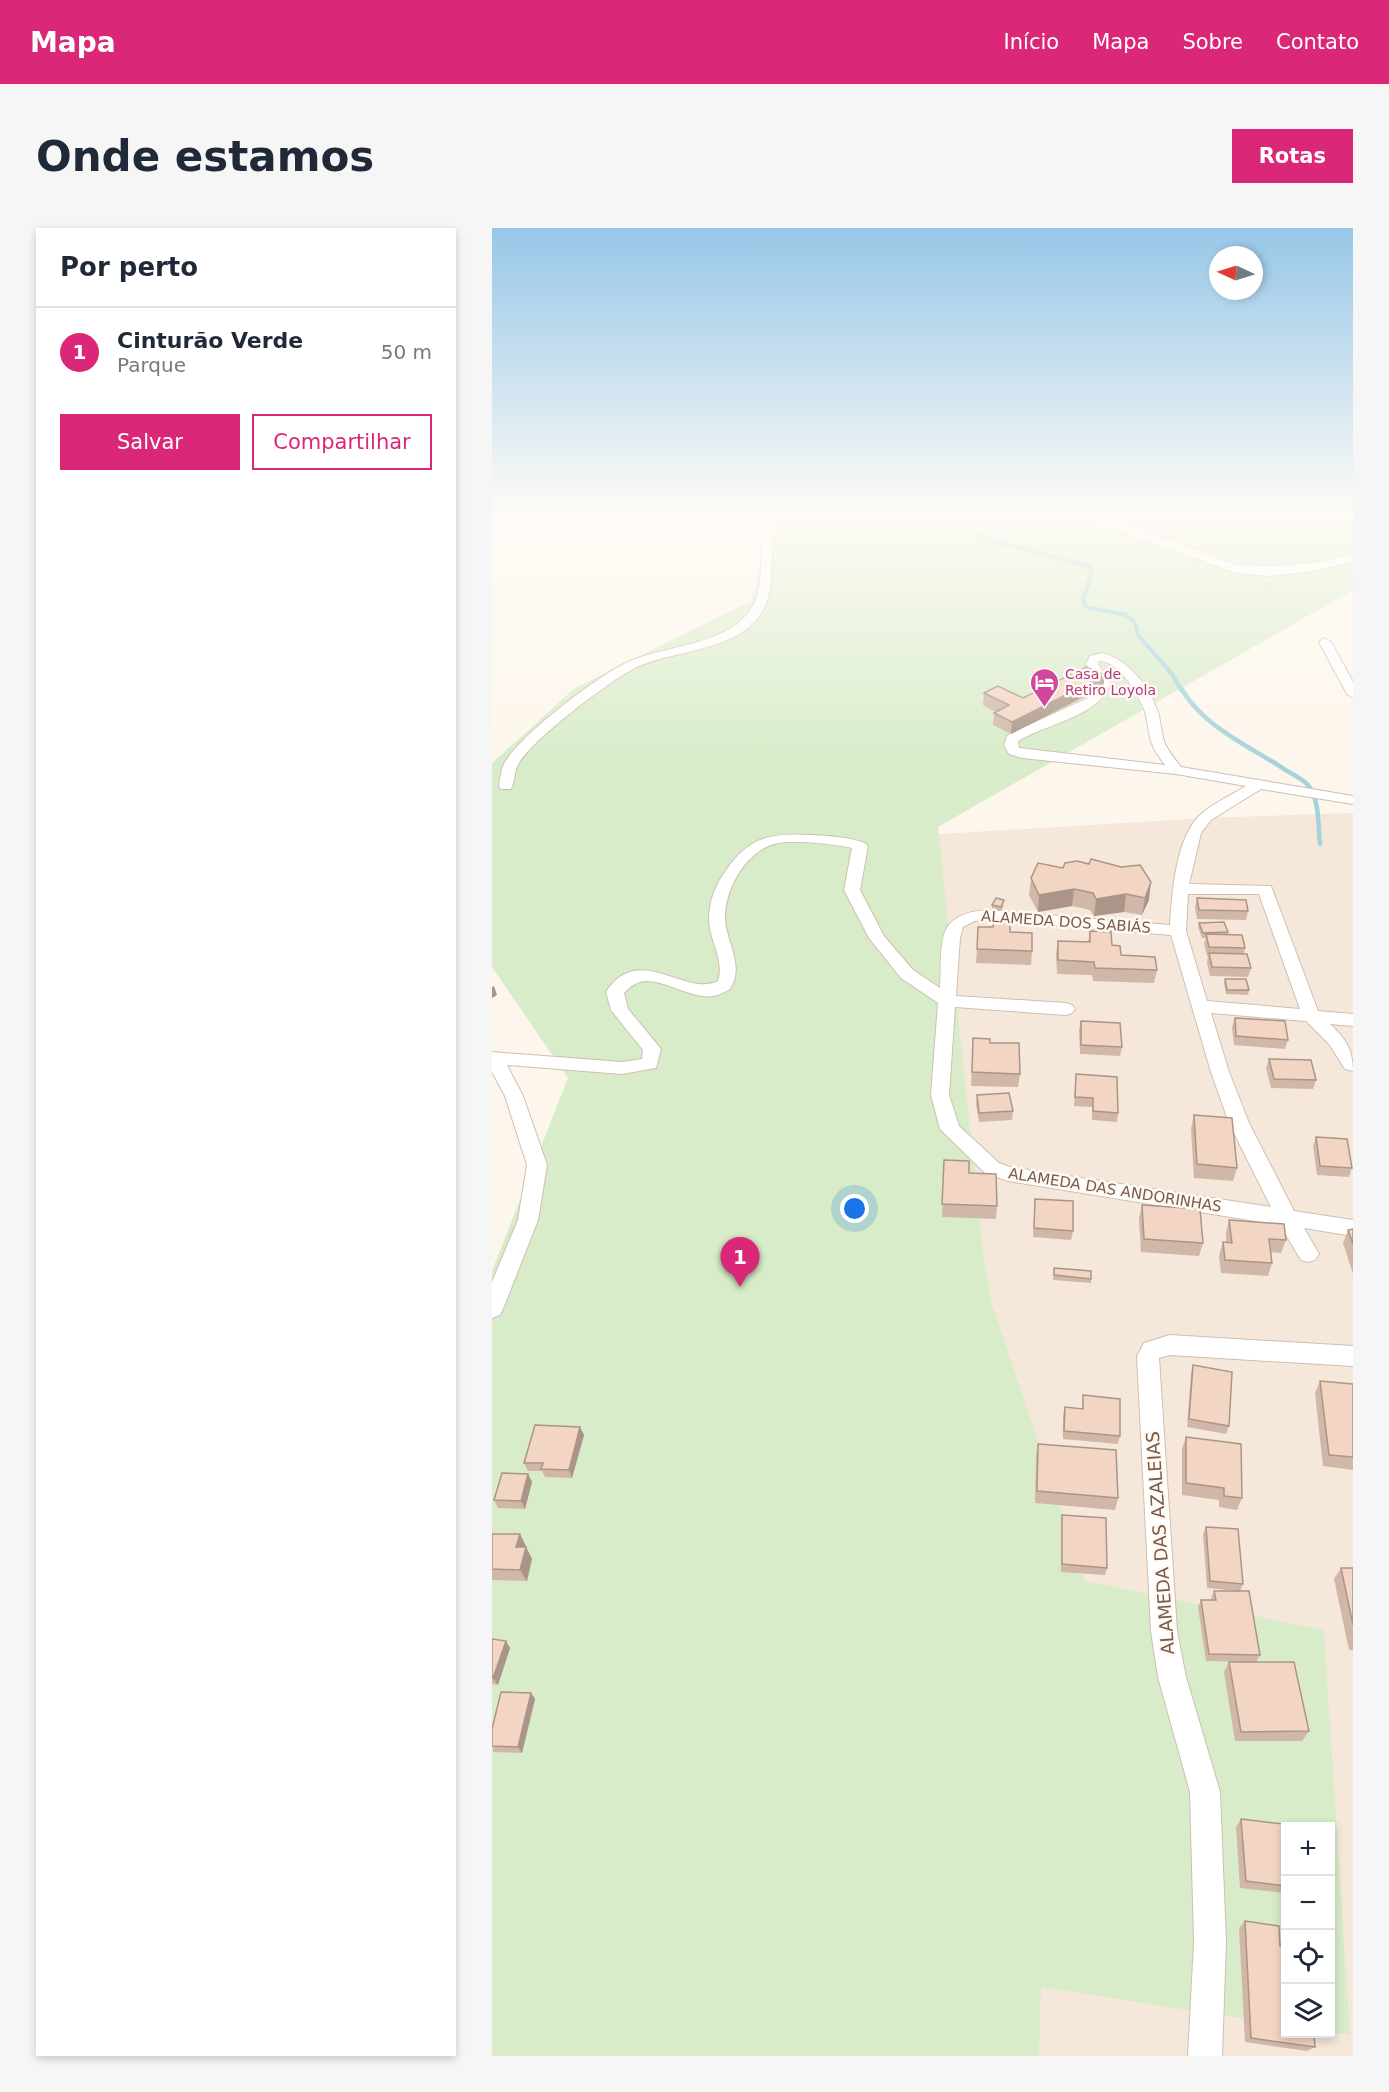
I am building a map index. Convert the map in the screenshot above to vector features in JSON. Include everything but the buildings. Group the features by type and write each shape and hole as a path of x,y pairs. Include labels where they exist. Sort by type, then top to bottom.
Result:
{"street":[{"path":"506,786 511,763 524,747 610,677 650,658 718,639 749,620 756,612 761,595"},
{"path":"1325,642 1353,694"},
{"path":"1176,770 1159,745 1150,707 1122,666 1107,658 1098,657 1092,664 1104,683 1103,690 1097,698 1083,708 1020,732 1011,739 1014,751 1023,754 1176,770 1353,800"},
{"path":"1257,785 1206,817 1194,833 1180,889 1178,931 1220,1072 1239,1123 1287,1218 1308,1254"},
{"path":"492,1059 622,1068 650,1064 652,1050 620,1010 615,992 624,981 638,975 659,976 702,991 723,986 727,980 728,969 718,927 722,889 735,867 762,842 773,837 784,836 860,846 852,890 877,938 907,974 947,1001 1066,1009"},
{"path":"1180,889 1265,890 1287,957 1311,1016 1336,1040 1352,1065"},
{"name":"ALAMEDA DOS SABIÁS","path":"956,924 970,916 989,915 1178,931"},
{"name":"ALAMEDA DAS ANDORINHAS","path":"956,924 952,938 940,1095 950,1129 993,1168 1008,1174 1353,1228"},
{"path":"1201,1006 1353,1020"},
{"path":"492,1059 514,1096 537,1165 528,1220 492,1309"},
{"name":"ALAMEDA DAS AZALEIAS","path":"1205,2056 1210,1942 1205,1792 1172,1677 1164,1631 1148,1356 1152,1350 1170,1345 1353,1356"}],"shaded area":[{"path":"1353,813 1353,2056 933,2056 890,837 1205,818"}],"green space":[{"path":"753,595 1344,595 938,827 984,1261 992,1304 1085,1581 1324,1630 1350,2035 1335,2033 1335,1822 1281,1822 1281,2024 1041,1987 1039,2056 492,2056 492,1271 568,1078 492,967 492,763 575,688 751,601"}],"waterway":[{"path":"1085,595 1083,600 1086,607 1126,615 1135,623 1138,635 1172,674 1181,690"},
{"path":"1181,688 1190,701 1213,724 1308,785 1317,806 1320,844"}],"place":[{"name":"Casa de Retiro Loyola","path":"1044,708"},
{"name":"Cinturão Verde","path":"740,1287"}]}
